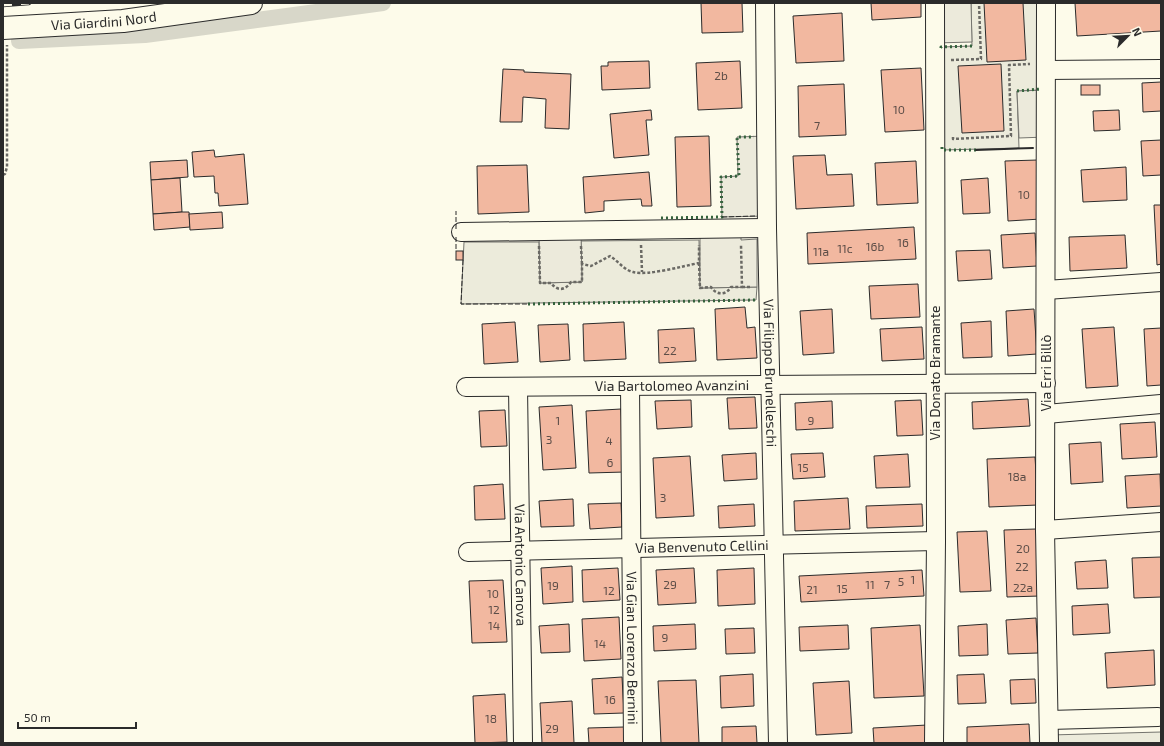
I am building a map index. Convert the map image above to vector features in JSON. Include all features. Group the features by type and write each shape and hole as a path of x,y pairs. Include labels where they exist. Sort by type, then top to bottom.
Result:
{"main road":[{"name":"Via Giardini Nord","path":"5,28 123,21 251,3"}],"street":[{"name":"Via Filippo Brunelleschi","path":"765,3 767,228 778,743"},
{"name":"Via Donato Bramante","path":"934,743 936,541 935,3"},
{"name":"Via Erri Billò","path":"1046,3 1041,67 1046,290 1045,530 1049,743"},
{"path":"1041,67 1161,69"},
{"path":"461,232 767,228"},
{"path":"1046,290 1161,282"},
{"name":"Via Bartolomeo Avanzini","path":"466,387 1046,383"},
{"name":"Via Gian Lorenzo Bernini","path":"630,386 633,743"},
{"name":"Via Antonio Canova","path":"518,387 523,743"},
{"path":"1046,414 1161,404"},
{"path":"1045,530 1161,522"},
{"name":"Via Benvenuto Cellini","path":"468,552 936,541"},
{"path":"1048,720 1158,717"}],"path":[{"path":"951,65 951,60 981,59 979,3"},
{"path":"3,175 5,174 7,167 5,28"},
{"path":"953,131 953,139 1012,136 1009,65 1041,67"},
{"path":"641,240 642,272"},
{"path":"700,240 700,288 712,287 716,292 722,294 727,292 731,287 757,286"},
{"path":"741,240 742,287"},
{"path":"540,283 551,283 556,288 561,289 567,287 571,282 582,282 581,241"},
{"path":"582,264 591,266 610,256 617,260 622,266 634,272 654,272 699,263"}],"shaded area":[{"path":"935,3 971,3 972,42 935,43"},
{"path":"971,3 1039,3 1041,90 1017,91 1019,148 942,150 941,47 972,46"},
{"path":"1046,90 1046,137 1019,138 1017,91"},
{"path":"766,136 767,216 722,217 721,177 738,176 737,137"},
{"path":"741,228 741,240 757,239 757,287 700,288 700,229"},
{"path":"539,231 581,231 582,282 540,283"},
{"path":"699,240 700,288 757,287 756,300 461,304 464,242 539,242 540,283 582,282 581,241"},
{"path":"1161,732 1161,743 1050,743 1050,735"}],"building":[{"path":"701,3 742,3 743,32 702,33"},
{"path":"871,3 921,3 921,17 872,20"},
{"path":"984,3 1023,3 1026,60 987,62"},
{"path":"1075,3 1161,3 1161,31 1077,36"},
{"path":"842,13 844,61 796,63 793,16"},
{"path":"649,61 650,88 602,90 601,66 608,66 608,62"},
{"path":"740,61 742,108 698,110 696,63"},
{"path":"1001,64 1004,131 962,133 958,66"},
{"path":"921,68 924,130 885,132 881,70"},
{"path":"503,69 524,70 524,72 571,74 569,129 545,128 546,99 523,97 522,122 500,122"},
{"path":"1161,82 1161,111 1143,112 1142,83"},
{"path":"844,84 846,135 799,137 798,86"},
{"path":"1081,85 1100,85 1100,95 1081,95"},
{"path":"651,110 652,120 646,120 649,155 614,158 610,114"},
{"path":"1119,110 1120,130 1094,131 1093,111"},
{"path":"709,136 711,206 677,207 675,137"},
{"path":"1161,140 1161,175 1143,176 1141,141"},
{"path":"214,150 215,157 244,154 248,204 219,206 218,193 215,193 214,176 194,177 192,152"},
{"path":"825,155 827,175 852,174 854,206 796,209 793,156"},
{"path":"187,160 188,177 151,180 150,162"},
{"path":"1038,160 1041,219 1008,221 1005,161"},
{"path":"916,161 918,203 877,205 875,163"},
{"path":"527,165 529,212 478,214 477,166"},
{"path":"1126,167 1127,200 1083,202 1081,170"},
{"path":"649,172 652,206 642,206 641,199 604,201 604,211 585,213 583,177"},
{"path":"180,178 182,212 153,214 151,180"},
{"path":"988,178 990,213 963,214 961,180"},
{"path":"1154,205 1161,205 1161,264 1157,265"},
{"path":"189,212 190,227 154,230 153,214"},
{"path":"222,212 223,228 190,230 189,214"},
{"path":"914,227 916,259 808,264 807,233"},
{"path":"1035,233 1037,266 1003,268 1001,235"},
{"path":"1125,235 1127,268 1070,271 1069,237"},
{"path":"990,250 992,279 958,281 956,251"},
{"path":"456,251 463,251 463,260 456,260"},
{"path":"918,284 920,317 871,319 869,286"},
{"path":"745,307 747,328 755,327 757,358 717,360 715,309"},
{"path":"832,309 834,353 803,355 800,311"},
{"path":"1034,309 1037,354 1008,356 1006,311"},
{"path":"991,321 992,357 963,358 961,323"},
{"path":"515,322 518,362 484,364 482,324"},
{"path":"624,322 626,359 584,361 583,324"},
{"path":"568,324 570,360 540,362 538,325"},
{"path":"922,327 924,359 882,361 880,329"},
{"path":"1114,327 1118,386 1086,388 1082,329"},
{"path":"694,328 696,361 659,363 658,330"},
{"path":"1161,328 1161,385 1147,386 1144,329"},
{"path":"755,397 757,428 729,429 727,398"},
{"path":"1028,399 1030,426 973,429 972,402"},
{"path":"691,400 692,427 657,429 655,401"},
{"path":"921,400 923,435 897,436 895,401"},
{"path":"832,401 833,428 796,430 795,403"},
{"path":"572,405 576,468 543,470 539,407"},
{"path":"621,409 625,472 589,473 586,411"},
{"path":"505,410 507,446 481,447 479,411"},
{"path":"1155,422 1157,457 1122,459 1120,424"},
{"path":"1101,442 1103,482 1071,484 1069,444"},
{"path":"756,453 757,479 724,481 722,455"},
{"path":"823,453 825,477 793,479 791,454"},
{"path":"908,454 910,487 876,488 874,456"},
{"path":"690,456 694,516 656,518 653,458"},
{"path":"1035,457 1038,505 989,507 987,459"},
{"path":"1160,474 1161,506 1127,508 1125,476"},
{"path":"503,484 505,519 475,520 474,486"},
{"path":"848,498 850,529 795,531 794,501"},
{"path":"573,499 574,526 541,527 539,501"},
{"path":"621,503 622,527 590,529 588,504"},
{"path":"754,504 755,526 719,528 718,506"},
{"path":"922,504 923,526 867,528 866,506"},
{"path":"1036,529 1040,596 1007,597 1004,530"},
{"path":"987,531 991,591 960,592 957,532"},
{"path":"1161,557 1161,597 1134,598 1132,558"},
{"path":"1106,560 1108,588 1077,589 1075,562"},
{"path":"572,566 573,602 543,604 541,568"},
{"path":"618,568 620,600 583,602 582,570"},
{"path":"694,568 696,603 658,605 656,570"},
{"path":"754,568 755,604 718,606 717,570"},
{"path":"922,570 924,596 801,602 799,576"},
{"path":"503,580 507,642 472,643 469,581"},
{"path":"1108,604 1110,633 1073,635 1072,606"},
{"path":"619,617 621,659 584,661 582,619"},
{"path":"1036,618 1038,653 1008,654 1006,620"},
{"path":"569,624 570,652 541,653 539,626"},
{"path":"695,624 696,649 654,651 653,626"},
{"path":"987,624 988,655 959,656 958,626"},
{"path":"848,625 849,649 800,651 799,627"},
{"path":"920,625 924,696 874,698 871,628"},
{"path":"754,628 755,653 726,654 725,629"},
{"path":"1154,650 1155,685 1107,688 1105,653"},
{"path":"753,674 754,706 721,708 720,676"},
{"path":"984,674 986,703 958,704 957,675"},
{"path":"622,677 624,713 594,714 592,679"},
{"path":"1035,679 1036,703 1011,704 1010,680"},
{"path":"696,680 699,743 661,743 658,681"},
{"path":"849,681 852,733 816,735 813,683"},
{"path":"505,694 507,742 475,743 473,696"},
{"path":"572,701 574,743 542,743 540,703"},
{"path":"1029,724 1030,743 967,743 967,727"},
{"path":"927,725 928,743 874,743 873,728"},
{"path":"756,726 757,743 722,743 722,727"},
{"path":"624,727 625,743 589,743 588,728"}],"waterway":[{"path":"19,41 145,35 383,3"}],"railway":[{"path":"3,5 29,3"}],"hedge":[{"path":"941,48 972,46"},
{"path":"1017,91 1041,89"},
{"path":"661,218 722,217 721,177 739,176 737,137 754,137"},
{"path":"942,147 942,150 976,150"},
{"path":"528,304 756,300"}],"fence":[{"path":"456,211 456,229"},
{"path":"722,217 755,216"},
{"path":"456,237 456,251"},
{"path":"463,260 461,304 528,304"}],"wall":[{"path":"976,150 1033,148"}]}
